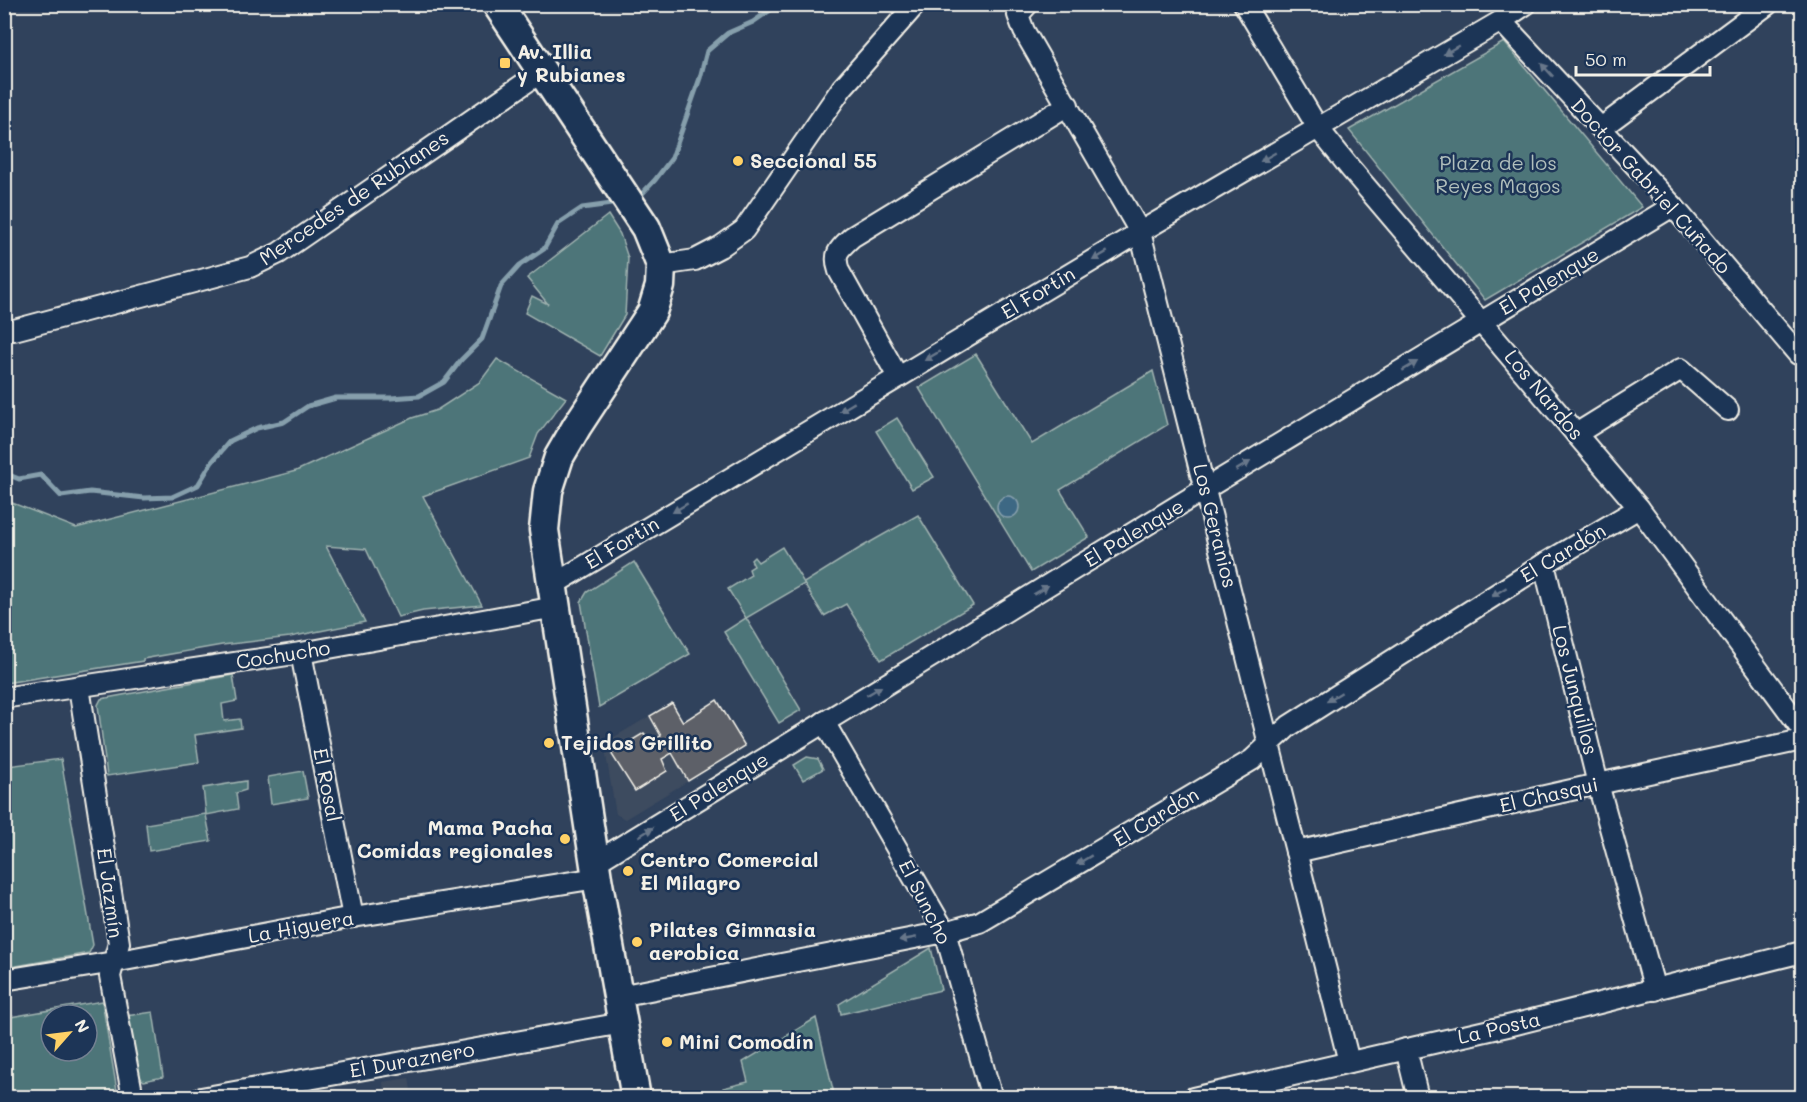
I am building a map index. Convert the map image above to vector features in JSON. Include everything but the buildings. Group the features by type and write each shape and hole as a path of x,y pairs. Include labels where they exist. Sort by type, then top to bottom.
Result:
{"main road":[{"path":"497,4 646,228 661,264 660,286 652,312 577,426 560,457 548,491 544,530 597,870 636,1098"}],"street":[{"path":"661,264 695,260 720,247 744,230 842,88 916,4"},
{"name":"Los Nardos","path":"1244,4 1318,128 1639,508 1803,729"},
{"name":"El Fortin","path":"555,596 898,377 1140,232 1501,21 1526,4"},
{"path":"1600,128 1768,4"},
{"name":"Los Geranios","path":"1023,10 1024,31 1140,232 1349,1062"},
{"name":"Doctor Gabriel Cuñado","path":"1501,21 1673,206 1798,354"},
{"name":"Mercedes de Rubianes","path":"14,330 250,267 279,253 541,72"},
{"path":"898,377 839,271 836,261 838,249 852,237 1068,105"},
{"name":"El Palenque","path":"597,870 824,722 1673,206"},
{"path":"1576,434 1681,369 1728,410"},
{"name":"El Cardón","path":"621,1009 980,922 1252,760 1289,726 1544,564 1639,508"},
{"name":"Los Junquillos","path":"1544,564 1598,784 1654,990"},
{"name":"Cochucho","path":"9,697 302,653 555,596"},
{"name":"El Rosal","path":"302,653 353,917"},
{"name":"El Jazmín","path":"79,687 119,943 110,976 133,1098"},
{"name":"El Suncho","path":"824,722 945,932 992,1098"},
{"name":"El Chasqui","path":"1296,852 1803,740"},
{"name":"La Higuera","path":"4,980 114,962 597,870"},
{"name":"La Posta","path":"1193,1098 1254,1090 1349,1062 1654,990 1803,952"},
{"name":"El Duraznero","path":"201,1098 621,1009"},
{"path":"1406,1049 1418,1098"}],"shaded area":[{"path":"1008,496 1016,499 1019,507 1016,515 1008,518 1000,515 997,507 1000,499"},
{"path":"650,716 661,736 651,742 643,733 611,754 635,791 667,771 662,759 672,753 688,781 625,819 616,814 604,743"},
{"path":"409,1078 412,1097 385,1097 383,1082"}],"green space":[{"name":"Plaza de los Reyes Magos","path":"1504,42 1642,207 1485,300 1349,130"},
{"path":"608,215 620,234 628,258 625,315 600,356 525,313 532,296 548,304 527,278"},
{"path":"976,354 1032,444 1153,371 1167,425 1060,490 1089,537 1031,572 919,388"},
{"path":"497,359 566,398 538,434 529,458 423,496 482,605 423,611 398,617 366,549 326,546 365,622 290,637 222,645 143,659 143,661 5,683 5,500 76,528 296,471 412,418 437,410 480,382"},
{"path":"897,418 934,477 912,489 876,431"},
{"path":"918,515 973,605 881,660 846,604 824,616 804,584 746,618 728,589 751,575 749,569 754,566 751,560 754,557 758,562 782,547 804,583"},
{"path":"634,562 690,654 599,707 581,602 587,592"},
{"path":"746,618 801,710 779,723 724,632"},
{"path":"233,675 237,701 222,704 224,721 240,719 241,728 195,735 199,762 107,776 98,705 101,699"},
{"path":"4,750 8,766 61,759 93,945 89,953 5,968"},
{"path":"807,757 818,759 823,769 803,780 794,765"},
{"path":"303,771 308,798 271,804 268,777"},
{"path":"246,781 246,790 236,793 238,809 206,815 211,841 149,851 146,824 206,814 203,788"},
{"path":"931,948 941,990 841,1014 839,1004"},
{"path":"102,1001 118,1097 5,1097 5,1018 39,1012 39,1063 99,1063 99,1003 91,1003"},
{"path":"153,1012 163,1077 144,1081 136,1074 126,1016"},
{"path":"816,1018 834,1094 817,1098 725,1097 723,1088 748,1082 743,1062"}],"waterway":[{"path":"637,199 672,158 707,51 728,33 753,22 779,4"},
{"path":"4,473 19,479 41,475 61,496 90,492 144,498 172,497 198,485 212,462 230,441 257,428 284,422 308,406 336,398 419,396 444,382 461,360 482,339 501,286 520,265 544,249 558,224 582,208 619,203"}],"place":[{"name":"Av. Illia y Rubianes","path":"505,63"},
{"name":"Seccional 55","path":"738,161"},
{"name":"Tejidos Grillito","path":"549,743"},
{"name":"Mama Pacha Comidas regionales","path":"565,839"},
{"name":"Centro Comercial El Milagro","path":"628,871"},
{"name":"Pilates Gimnasia aerobica","path":"637,942"},
{"name":"Mini Comodín","path":"667,1042"}]}
